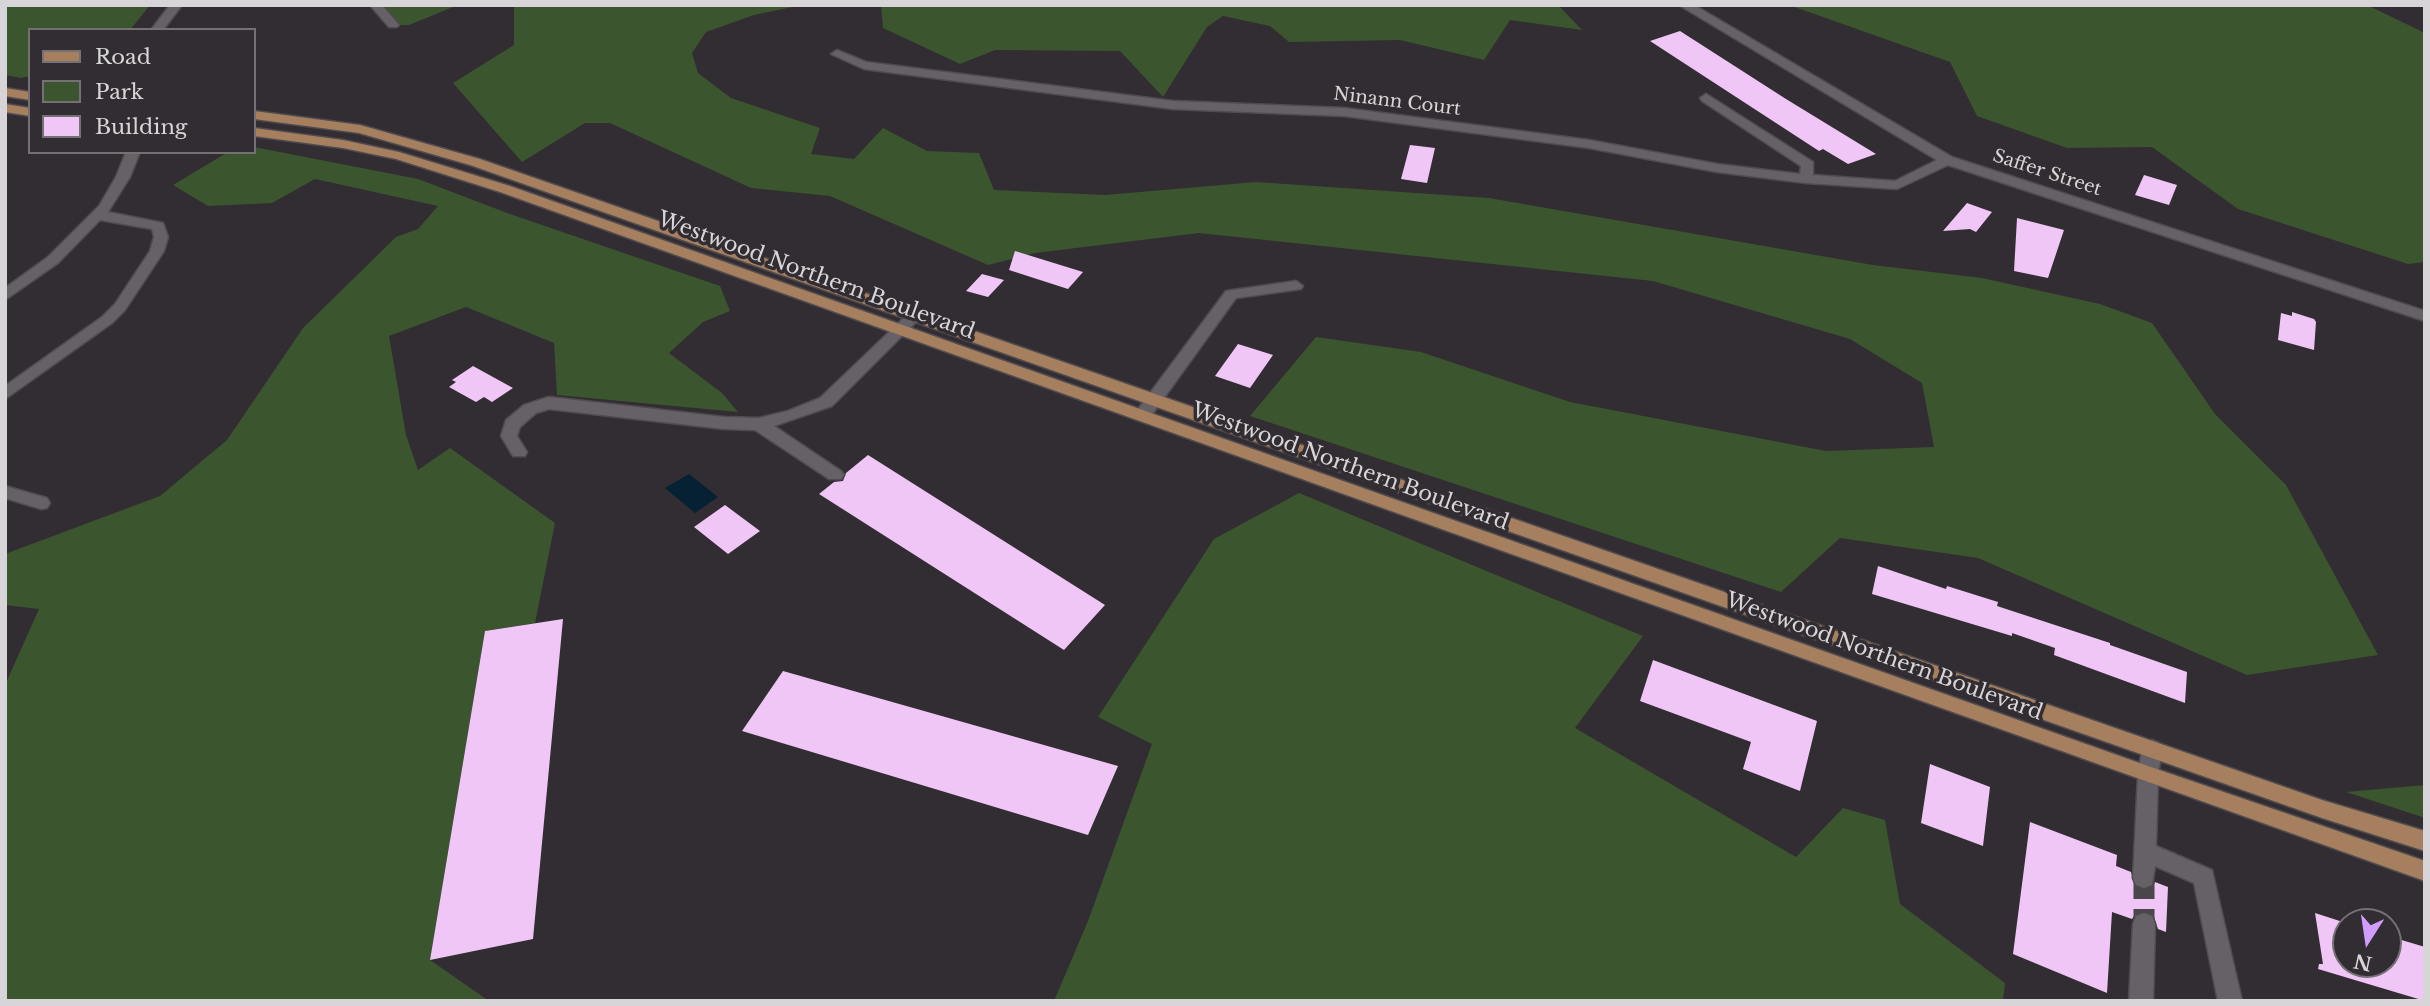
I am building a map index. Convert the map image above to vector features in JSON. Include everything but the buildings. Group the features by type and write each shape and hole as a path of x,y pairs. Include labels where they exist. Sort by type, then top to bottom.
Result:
{"main road":[{"path":"5,92 28,96"},
{"path":"5,108 28,112"},
{"name":"Westwood Northern Boulevard","path":"256,115 360,130 475,162 1155,398 2152,750 2322,809 2425,841"},
{"name":"Westwood Northern Boulevard","path":"256,132 343,144 399,156 457,173 2148,775 2425,871"}],"street":[{"path":"159,28 176,5"},
{"path":"376,5 393,25"},
{"name":"Saffer Street","path":"1685,5 1947,160 2425,316"},
{"name":"Ninann Court","path":"837,54 863,65 917,72 1173,105 1344,112 1589,144 1717,168 1806,179 1897,185 1947,160"},
{"path":"1706,98 1808,165 1806,179"},
{"path":"5,295 53,260 97,215 123,177 132,157"},
{"path":"5,394 107,320 120,307 157,251 161,237 158,226 97,215"},
{"path":"1142,416 1231,294 1296,286"},
{"path":"519,452 509,436 512,424 530,409 549,403 724,424 759,424 826,402 915,315"},
{"path":"759,424 835,475"},
{"path":"5,492 41,503"},
{"path":"2144,878 2148,775 2152,750"},
{"path":"2145,851 2204,877 2230,1001"},
{"path":"2141,1001 2144,923"}],"green space":[{"path":"5,5 150,5 132,28 28,28 28,76 5,75"},
{"path":"376,5 458,5 409,25 393,25"},
{"path":"514,5 802,5 754,15 706,32 692,53 698,73 731,98 820,128 811,154 854,159 883,128 927,151 979,153 994,190 1105,195 1256,182 1489,198 1873,265 1982,278 2100,304 2152,323 2215,414 2286,485 2378,655 2247,675 1978,558 1840,538 1781,592 1250,416 1316,337 1421,352 1570,402 1826,451 1934,447 1922,383 1850,339 1653,281 1199,233 1035,253 988,265 830,196 751,188 610,123 585,123 522,162 453,83 514,45"},
{"path":"881,5 1558,5 1582,30 1510,20 1484,60 1400,40 1289,42 1270,26 1223,16 1207,27 1163,97 1120,51 995,50 960,64 883,28"},
{"path":"1789,5 2367,5 2425,33 2425,262 2408,264 2238,209 2152,147 2067,148 1977,116 1950,62"},
{"path":"256,147 418,179 510,214 720,286 730,311 703,322 669,353 722,393 738,412 557,395 554,343 466,307 389,336 406,435 418,470 450,448 555,523 535,623 485,631 430,960 489,1001 5,1001 5,685 39,609 5,605 5,554 160,496 227,440 303,328 396,237 418,229 438,206 315,179 272,203 208,206 173,185 225,154 256,154"},
{"path":"1299,493 1643,636 1575,728 1796,857 1843,808 1885,820 1900,904 2005,983 2003,1001 1054,1001 1088,921 1152,744 1098,717 1214,539"},
{"path":"2425,785 2425,818 2346,792"}],"water":[{"path":"689,474 718,497 695,513 665,488"}],"tunnel":[{"path":"2144,878 2144,924"}]}
